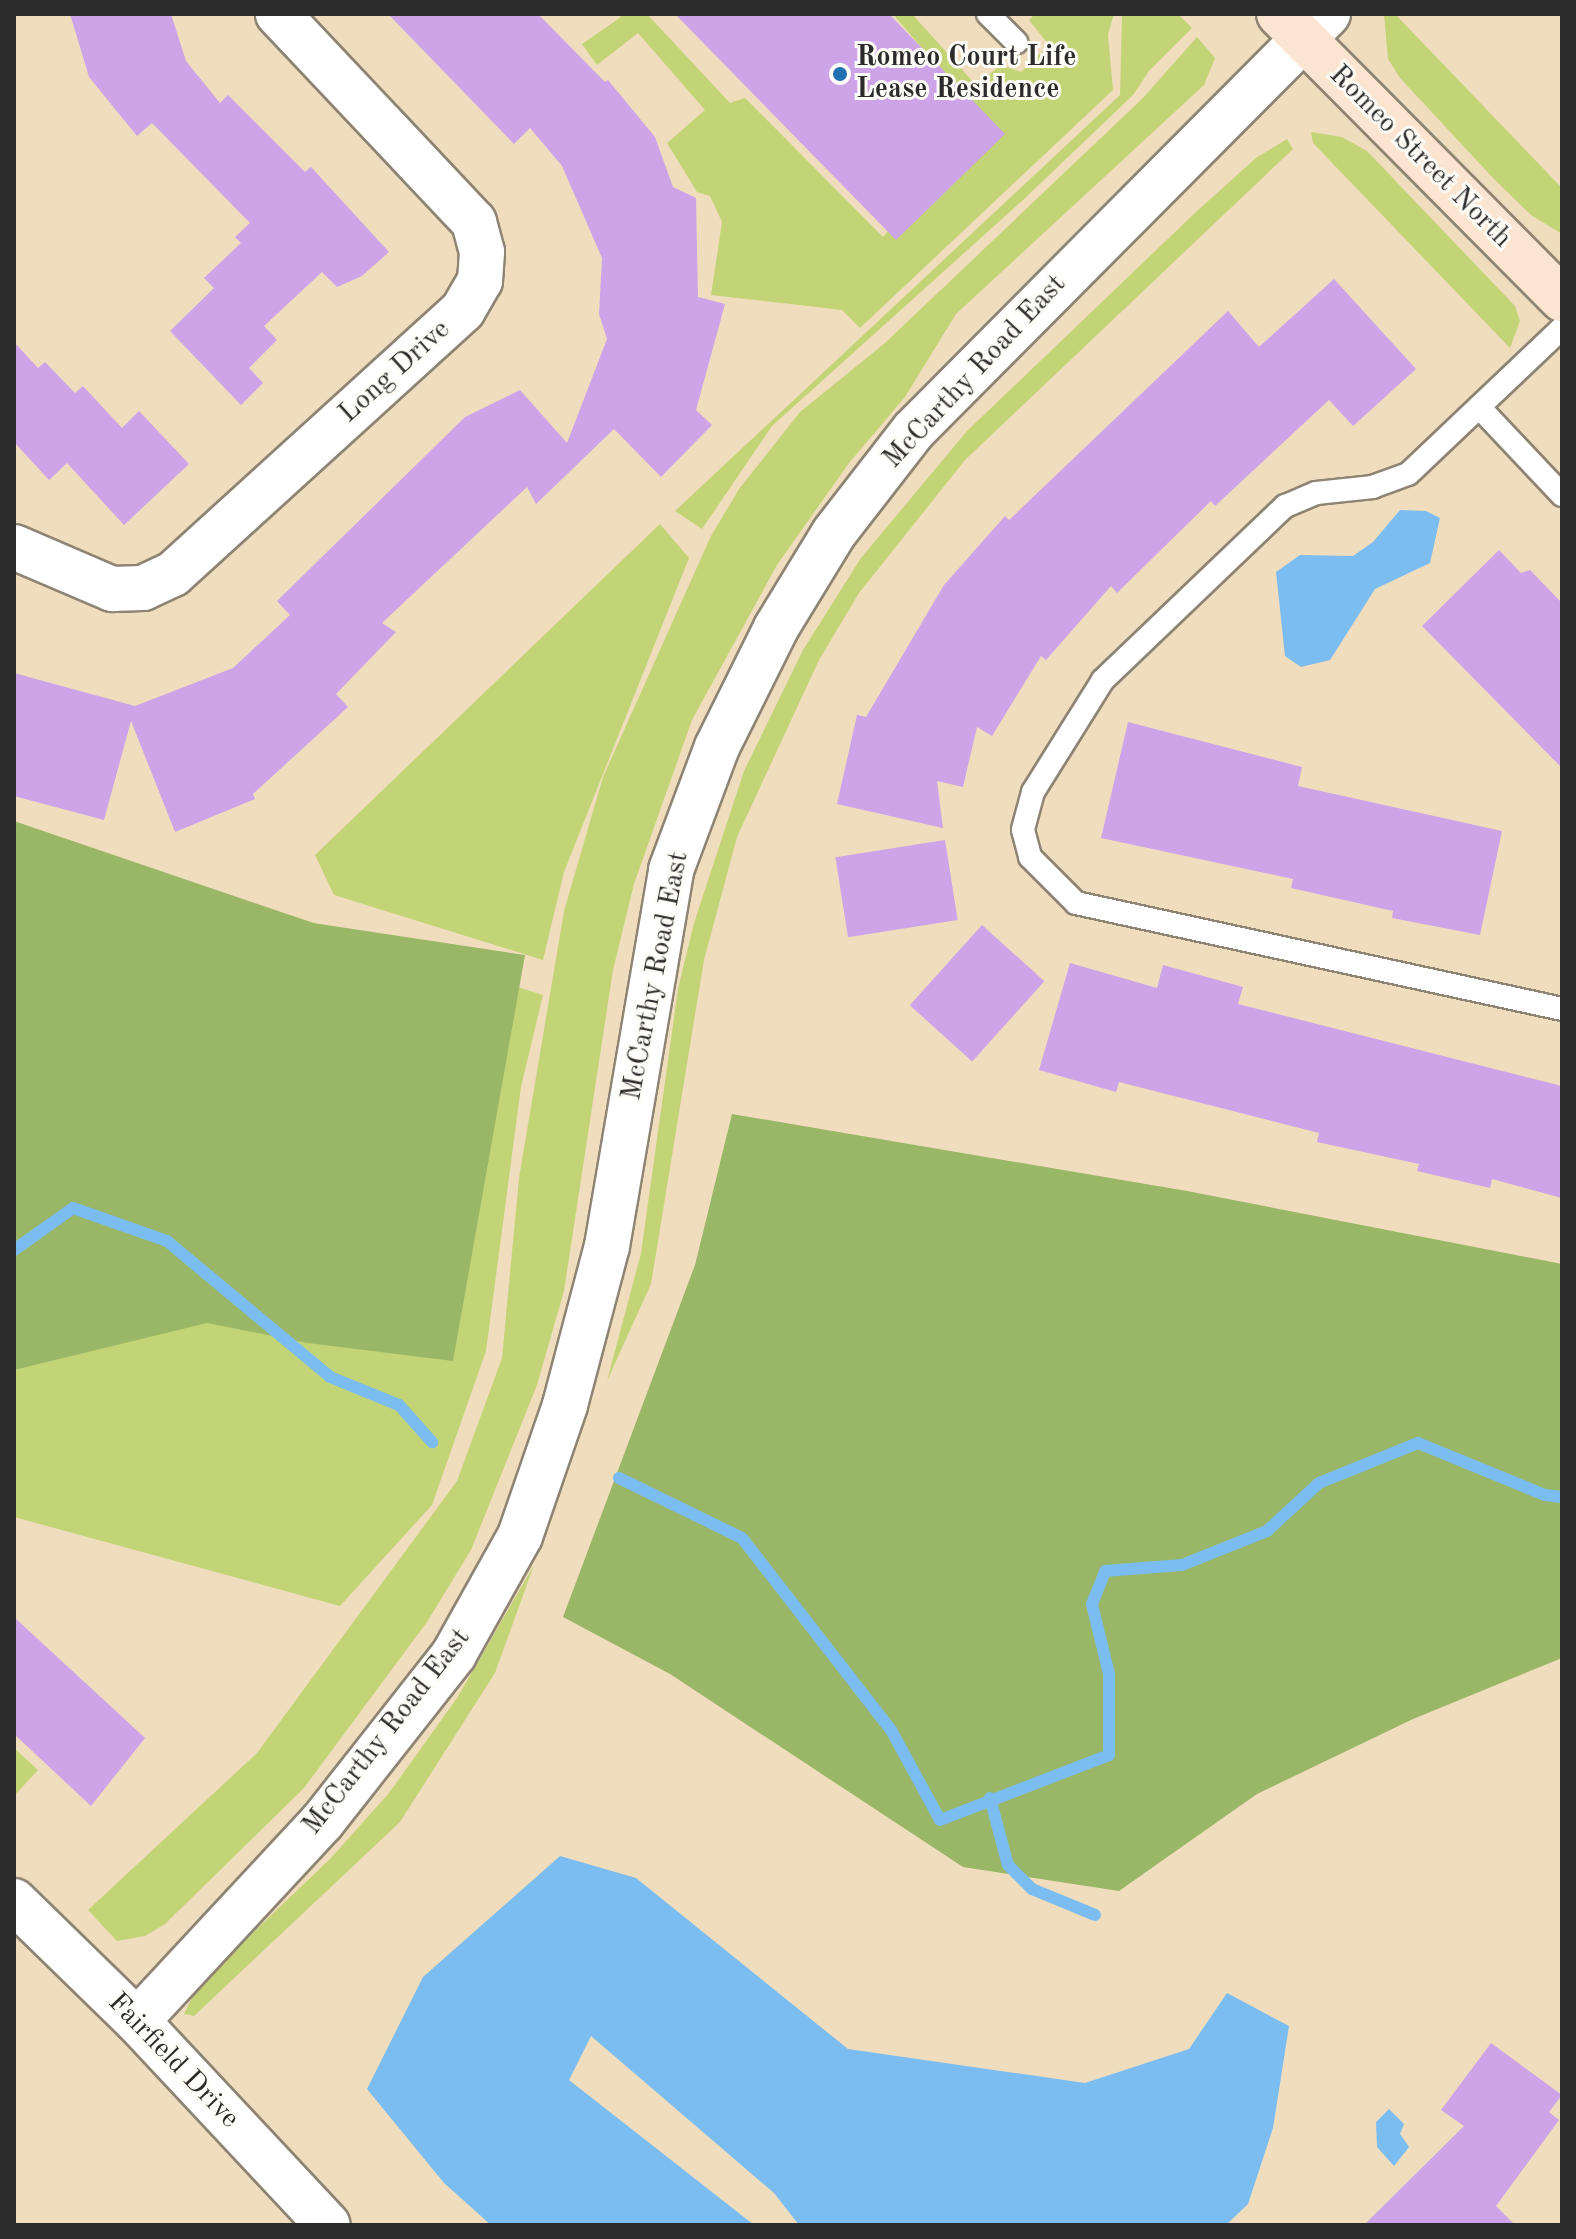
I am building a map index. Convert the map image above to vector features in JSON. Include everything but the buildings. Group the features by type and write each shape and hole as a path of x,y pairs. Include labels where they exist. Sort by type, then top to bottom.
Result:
{"main road":[{"name":"Romeo Street North","path":"1303,22 1562,299"}],"street":[{"name":"Long Drive","path":"14,547 112,589 143,588 173,574 463,310 480,281 482,252 474,222 278,14"},
{"name":"McCarthy Road East","path":"137,2021 322,1822 454,1654 520,1536 565,1405 607,1246 671,870 717,747 776,628 834,533 914,430 1303,22"},
{"name":"Fairfield Drive","path":"14,1901 137,2021 328,2225"}],"lane":[{"path":"988,14 1016,42"},
{"path":"1562,328 1408,474 1373,487 1316,493 1285,506 1103,680 1033,792 1023,830 1030,857 1076,903 1562,1009"},
{"path":"1479,407 1562,495"}],"green space":[{"path":"618,14 647,14 730,103 745,98 883,237 984,122 893,14 912,14 976,85 1001,65 1021,72 1049,45 1029,20 1035,14 1114,14 1108,34 1113,90 860,328 842,310 711,295 722,222 710,196 697,192 667,143 705,110 638,33 597,65 582,44 621,17"},
{"path":"1122,14 1178,14 1192,28 1149,71 1133,95 1023,200 772,426 702,529 675,511 1120,95"},
{"path":"1384,14 1395,14 1562,188 1562,234 1531,215 1400,78 1388,59"},
{"path":"1197,37 1215,58 1204,85 956,314 905,397 849,463 777,565 692,720 634,884 613,970 564,1291 537,1385 471,1550 427,1622 304,1788 165,1924 145,1936 117,1941 88,1910 257,1753 457,1481 502,1358 519,1178 564,911 603,777 711,536 739,489 800,412 885,343 1143,98"},
{"path":"1311,132 1342,137 1367,151 1515,306 1520,321 1510,348 1313,143"},
{"path":"1287,139 1293,149 965,460 859,593 819,660 737,837 704,960 651,1284 607,1381 641,1253 678,989 694,923 744,771 803,650 861,558 967,431 1197,211 1256,158"},
{"path":"660,524 689,558 564,872 543,960 334,895 315,855"},
{"path":"14,821 313,923 525,955 453,1361 308,1343 207,1323 14,1370"},
{"path":"14,828 543,995 521,1087 486,1351 432,1505 340,1606 14,1517"},
{"path":"732,1114 1187,1191 1562,1264 1562,1658 1413,1719 1257,1794 1119,1891 963,1867 670,1674 563,1617 695,1265"},
{"path":"534,1565 495,1673 400,1822 194,2016 184,2014 199,1984 331,1858 389,1793 457,1698"},
{"path":"14,1748 38,1770 14,1796"}],"water":[{"path":"1400,510 1426,511 1440,518 1430,563 1375,589 1330,660 1301,667 1285,656 1276,572 1300,555 1353,556 1373,542"},
{"path":"560,1856 636,1878 848,2049 1085,2083 1189,2049 1227,1993 1289,2026 1273,2128 1248,2204 1226,2225 799,2225 774,2193 591,2036 569,2080 754,2225 491,2225 444,2183 367,2089 423,1977"},
{"path":"1389,2109 1404,2124 1400,2134 1409,2147 1394,2166 1377,2147 1376,2122"}],"waterway":[{"path":"14,1250 73,1208 167,1241 330,1377 399,1405 432,1442"},
{"path":"619,1478 742,1538 891,1730 940,1820 1109,1755 1109,1674 1092,1604 1105,1571 1182,1565 1267,1531 1319,1483 1418,1443 1545,1495 1562,1497"},
{"path":"990,1798 1008,1865 1032,1889 1095,1915"}],"place":[{"name":"Romeo Court Life Lease Residence","path":"840,74"}]}
